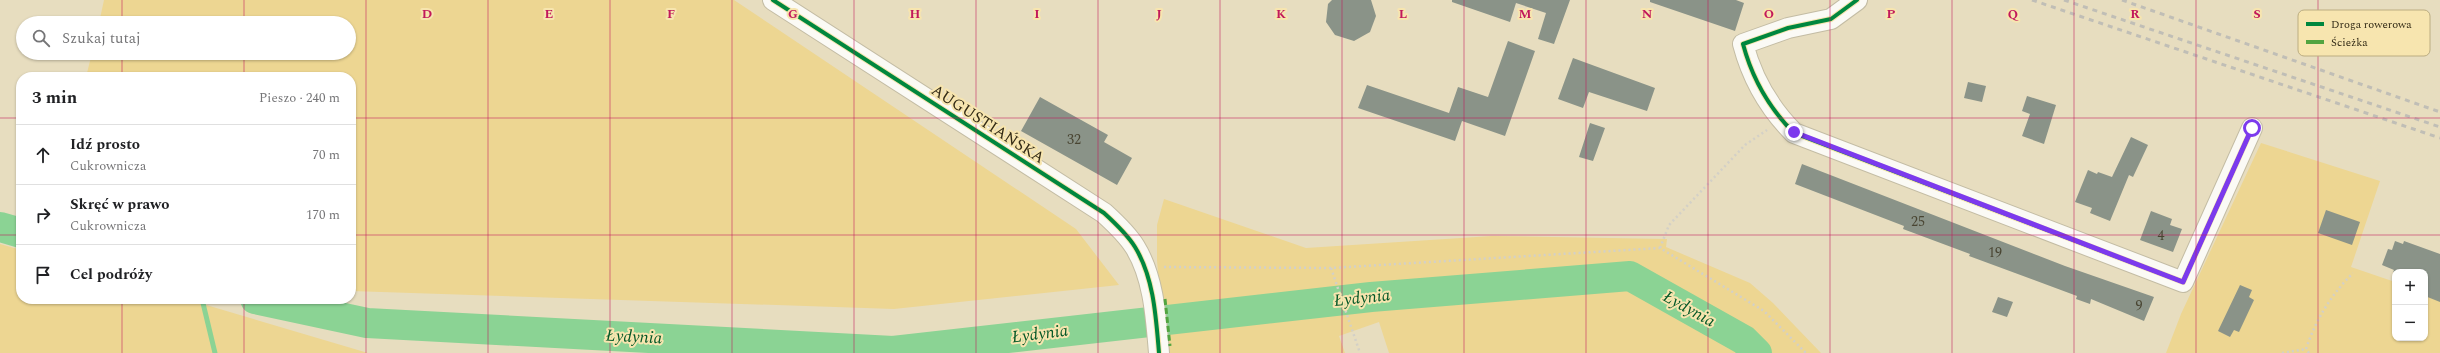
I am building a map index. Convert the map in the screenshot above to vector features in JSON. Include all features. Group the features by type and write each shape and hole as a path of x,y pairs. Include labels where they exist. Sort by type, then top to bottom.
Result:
{"street":[{"name":"AUGUSTIAŃSKA","path":"773,0 1104,213 1136,248 1153,300 1158,350"},
{"path":"1857,0 1831,19 1788,28 1743,44 1750,70 1777,116 1794,132 2183,282 2252,128"}],"path":[{"path":"1660,248 1669,225 1745,145 1773,126 1794,132"},
{"path":"1143,267 1331,268 1660,248 1764,311 1806,353"},
{"path":"1331,268 1360,353"},
{"path":"2306,349 2320,316 2334,292 2353,273"},
{"path":"2282,353 2306,349"},
{"path":"2306,349 2309,353"}],"shaded area":[{"path":"104,0 734,0 1076,229 1119,285 894,309 356,291 356,72 87,72 90,60 356,60 356,16 101,16"},
{"path":"2261,143 2380,181 2351,267 2392,281 2392,341 2428,341 2428,294 2440,298 2440,353 2166,353 2181,314"},
{"path":"1164,199 1306,248 1492,236 1667,239 1666,247 1750,283 1773,303 1821,353 1389,353 1379,322 1339,336 1345,353 1170,353 1158,348 1160,297 1157,260 1157,225"},
{"path":"0,244 16,249 16,304 203,304 368,353 0,353"}],"building":[{"path":"1332,0 1371,0 1376,16 1370,32 1354,41 1335,35 1326,22 1328,4"},
{"path":"1452,0 1570,0 1554,44 1538,39 1546,13 1516,3 1510,22 1452,2"},
{"path":"1650,0 1736,0 1744,3 1735,31 1650,2"},
{"path":"1508,41 1535,51 1505,136 1462,121 1455,141 1358,108 1367,85 1449,113 1458,87 1488,97"},
{"path":"1573,58 1655,88 1647,111 1589,92 1583,108 1558,99"},
{"path":"1968,82 1986,86 1982,102 1964,98"},
{"path":"2027,96 2056,105 2044,144 2022,136 2030,114 2022,111"},
{"path":"1040,97 1108,135 1104,142 1132,158 1117,185 1021,131"},
{"path":"1590,123 1605,128 1593,161 1579,157"},
{"path":"2131,137 2148,145 2133,177 2129,175 2110,221 2090,213 2092,208 2075,202 2088,170 2097,174 2098,172 2112,177"},
{"path":"1802,164 2065,266 2154,297 2144,321 2091,299 2090,304 2076,299 2077,296 1969,256 1970,254 1903,229 1904,226 1795,184"},
{"path":"2326,210 2360,222 2352,245 2318,233"},
{"path":"2151,211 2172,219 2170,225 2182,229 2173,252 2140,240"},
{"path":"2395,241 2403,244 2404,241 2440,254 2440,302 2428,297 2428,269 2392,269 2382,265 2388,249 2392,250"},
{"path":"2240,285 2252,290 2249,297 2254,300 2239,332 2234,330 2230,337 2218,331"},
{"path":"1998,297 2013,302 2007,317 1992,312"}],"waterway":[{"name":"Łydynia","path":"0,227 16,232"},
{"name":"Łydynia","path":"278,304 367,323 893,351 1371,297 1630,276 1744,340 1757,353"},
{"path":"203,304 215,353"}],"railway":[{"path":"2032,0 2440,138"},
{"path":"2064,0 2440,127"},
{"path":"2122,0 2440,112"}],"marked path":[{"path":"1165,299 1170,346"}],"cycle path":[{"path":"773,0 1104,213 1132,242 1141,259 1153,298 1159,353"},
{"path":"1857,0 1831,19 1788,28 1743,44 1751,69 1762,92 1769,103 1794,133 2183,282 2252,128"}],"route":[{"path":"1794,132 2183,282 2252,128"}]}
